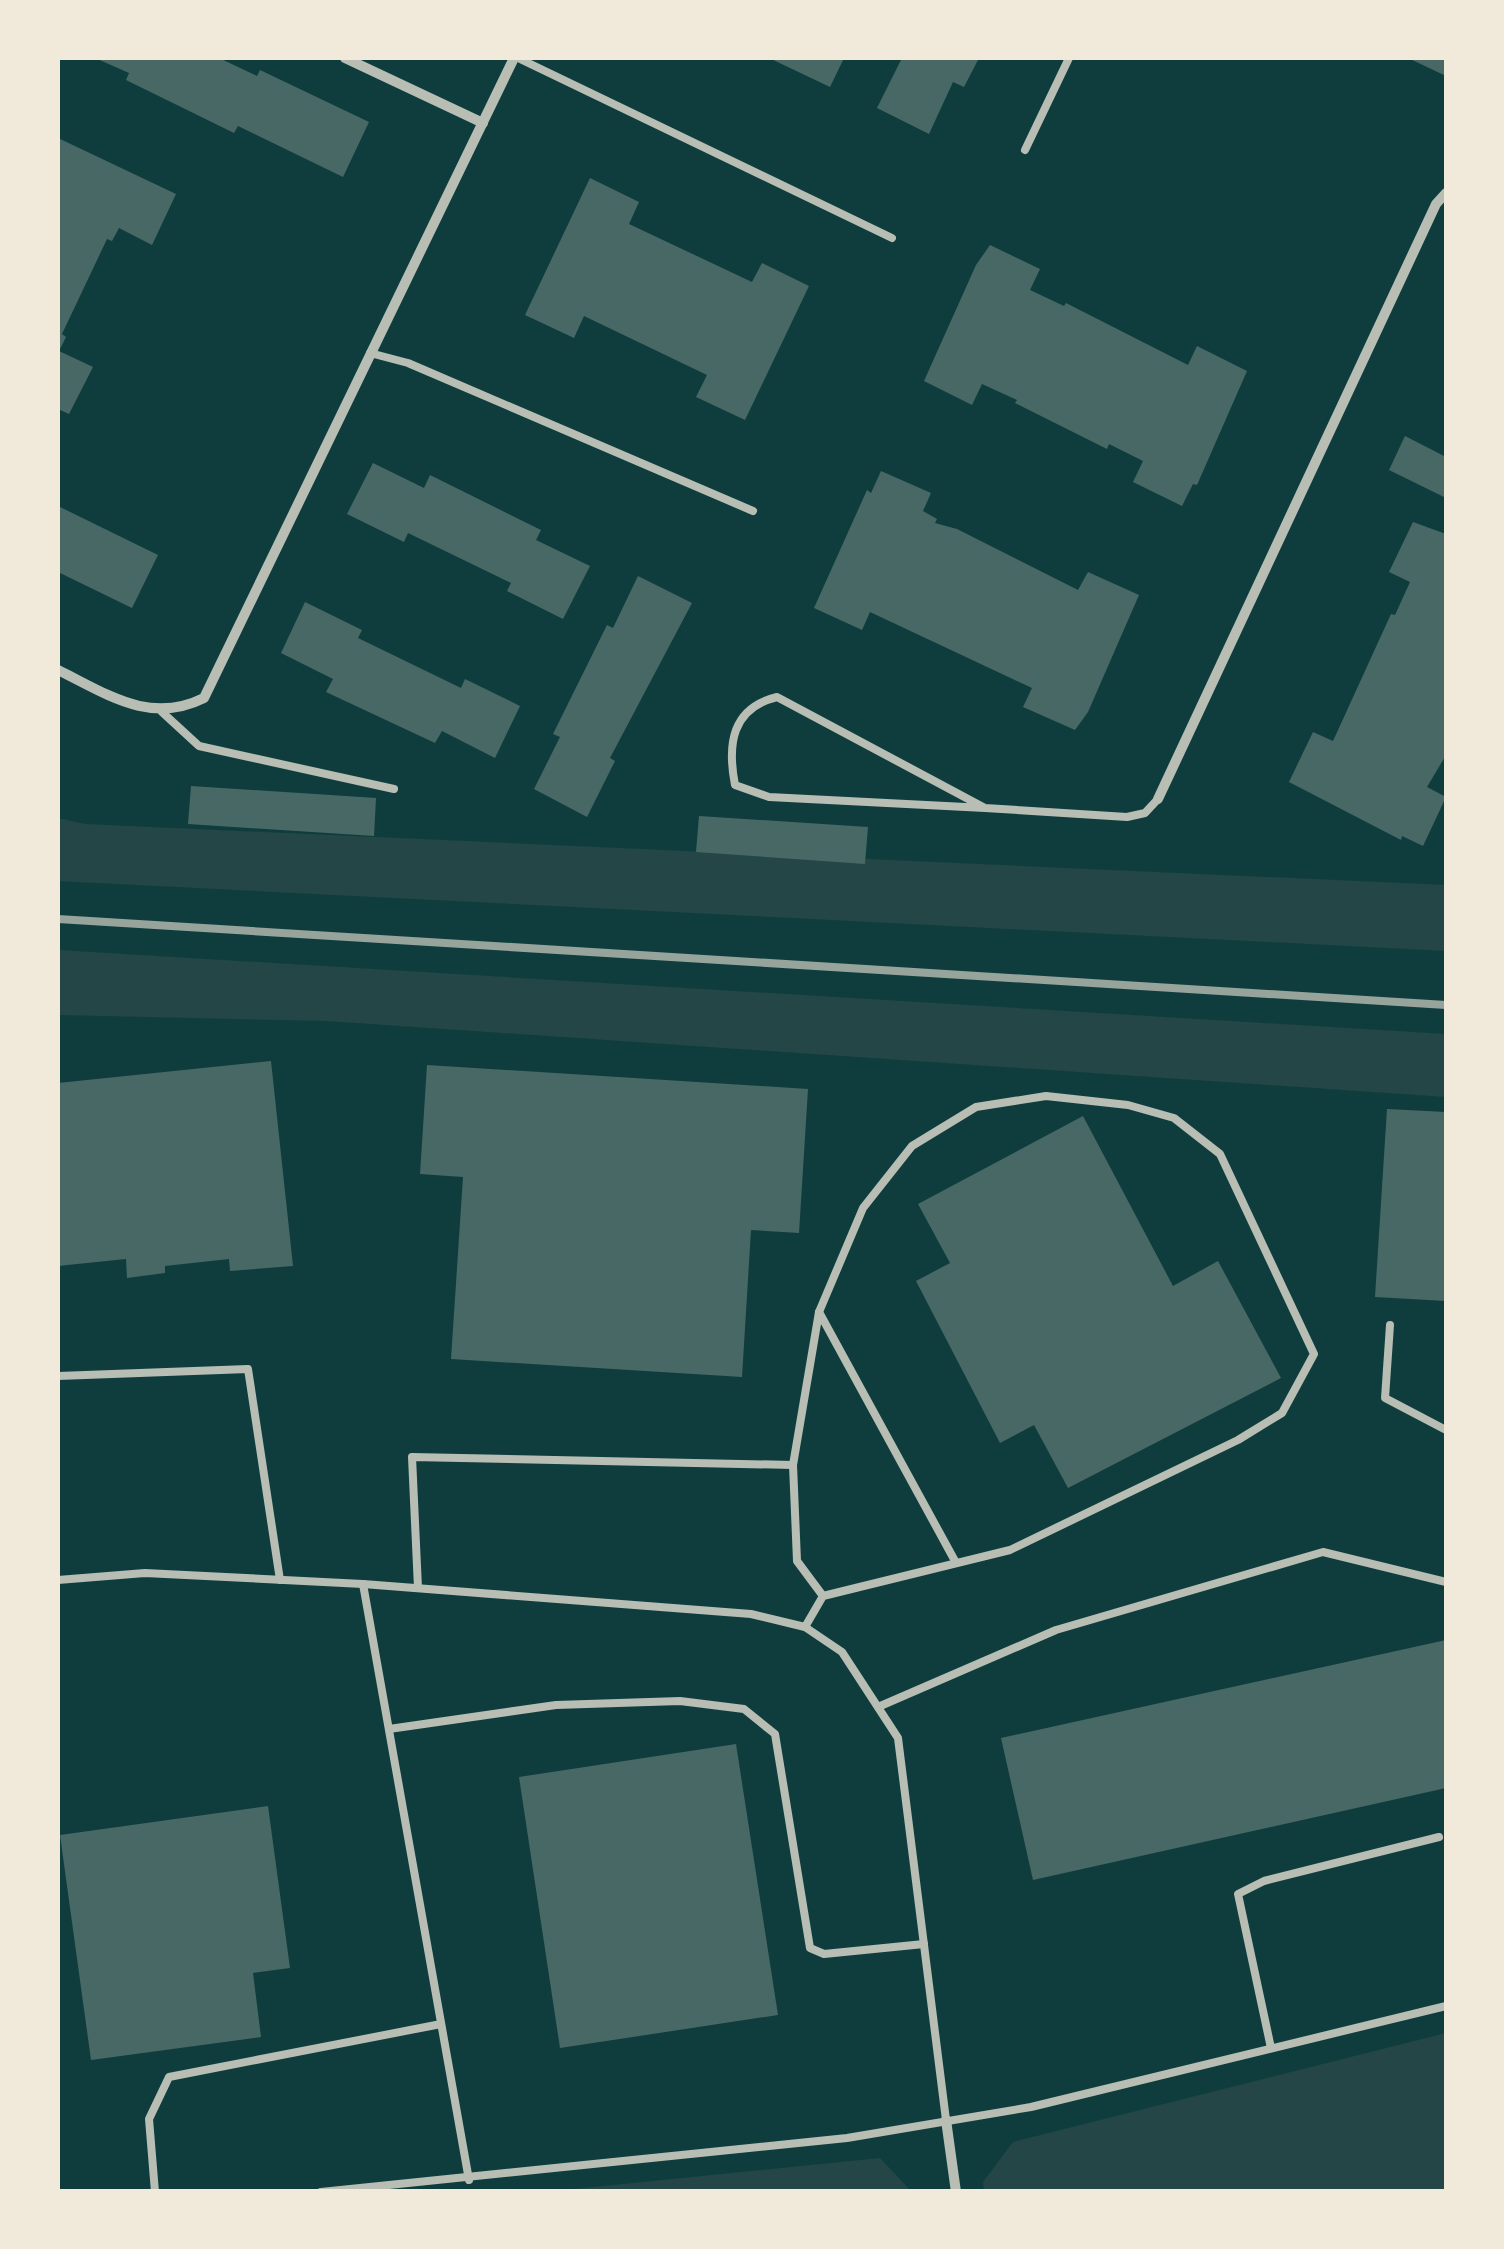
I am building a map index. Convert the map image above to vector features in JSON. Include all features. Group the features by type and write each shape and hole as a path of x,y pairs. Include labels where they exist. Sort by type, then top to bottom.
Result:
{"street":[{"path":"345,58 482,124"},
{"path":"58,670 133,706 162,712 204,698 516,58"},
{"path":"1158,799 1387,305 1436,204 1446,193"},
{"path":"946,2120 956,2192"}],"lane":[{"path":"516,58 892,238"},
{"path":"1026,150 1068,58"},
{"path":"370,353 408,364 753,511"},
{"path":"985,808 777,697 757,702 738,721 728,750 735,785 768,797 1127,817 1145,813 1158,799"},
{"path":"162,712 199,746 394,789"},
{"path":"805,1626 823,1596 1010,1550 1238,1440 1282,1413 1314,1354 1220,1154 1174,1118 1128,1105 1046,1096 976,1107 912,1146 863,1208 819,1312 793,1465 796,1560 823,1596"},
{"path":"819,1312 955,1561"},
{"path":"1390,1324 1386,1398 1446,1430"},
{"path":"58,1376 248,1369 280,1580"},
{"path":"418,1588 412,1456 793,1465"},
{"path":"878,1707 1056,1630 1323,1552 1446,1582"},
{"path":"58,1580 145,1573 362,1584 751,1614 805,1626 842,1652 898,1738 946,2120"},
{"path":"362,1584 469,2180"},
{"path":"389,1729 556,1705 680,1700 744,1709 776,1734 810,1948 824,1954 924,1944"},
{"path":"1271,2048 1238,1894 1264,1880 1439,1837"},
{"path":"321,2192 469,2180 847,2138 1032,2107 1446,2006"},
{"path":"154,2192 149,2119 168,2076 441,2024"}],"shaded area":[{"path":"58,818 85,824 1446,885 1446,951 58,881"},
{"path":"58,950 1446,1034 1446,1097 326,1021 58,1015"},
{"path":"1446,2033 1446,2191 984,2191 983,2182 1013,2142"},
{"path":"880,2158 911,2191 554,2191"}],"building":[{"path":"95,58 219,58 257,76 260,70 369,122 343,177 238,126 234,133 126,80 129,73"},
{"path":"769,58 844,58 830,87"},
{"path":"902,58 979,58 964,87 953,82 929,134 877,108"},
{"path":"1408,58 1446,58 1446,76"},
{"path":"58,138 176,194 152,245 119,228 112,241 107,239 62,334 66,337 59,351 93,367 69,414 58,409"},
{"path":"590,178 639,202 629,224 752,282 762,263 809,286 745,420 696,397 707,375 584,316 574,338 525,315"},
{"path":"990,245 1040,269 1030,290 1064,306 1066,303 1188,365 1197,346 1247,371 1197,485 1193,484 1182,506 1133,482 1143,461 1109,444 1107,449 982,384 972,405 924,381 976,265"},
{"path":"1405,436 1446,457 1446,498 1389,470"},
{"path":"373,463 424,488 430,475 541,530 536,540 590,566 563,619 507,591 511,583 408,533 404,542 347,514"},
{"path":"881,471 931,493 923,511 937,519 935,523 957,529 1078,590 1088,572 1139,595 1088,712 1075,730 1023,707 1032,688 870,612 862,630 814,608 867,490 871,493"},
{"path":"58,506 158,555 132,608 58,572"},
{"path":"1413,522 1446,534 1446,755 1427,787 1446,797 1423,846 1402,836 1401,840 1289,782 1313,732 1333,741 1391,614 1395,615 1410,582 1389,572"},
{"path":"638,576 692,603 610,758 615,761 587,817 534,789 560,737 553,734 607,625 613,628"},
{"path":"305,602 362,630 358,638 461,688 465,679 520,706 495,758 442,731 435,743 326,692 333,679 281,653"},
{"path":"191,786 376,798 374,836 188,824"},
{"path":"699,816 868,827 865,864 696,852"},
{"path":"271,1061 293,1266 230,1271 229,1259 165,1266 165,1273 127,1278 126,1259 58,1266 58,1083"},
{"path":"427,1065 808,1089 799,1233 751,1230 742,1377 451,1359 463,1177 420,1174"},
{"path":"1387,1109 1446,1112 1446,1301 1375,1297"},
{"path":"1083,1116 1173,1286 1218,1261 1281,1378 1068,1488 1034,1425 1000,1443 916,1281 950,1263 918,1204"},
{"path":"1446,1640 1446,1788 1033,1880 1001,1738"},
{"path":"736,1744 778,2015 560,2048 519,1777"},
{"path":"268,1806 290,1968 253,1973 261,2037 91,2060 60,1835"}],"railway":[{"path":"58,919 1446,1005"}]}
